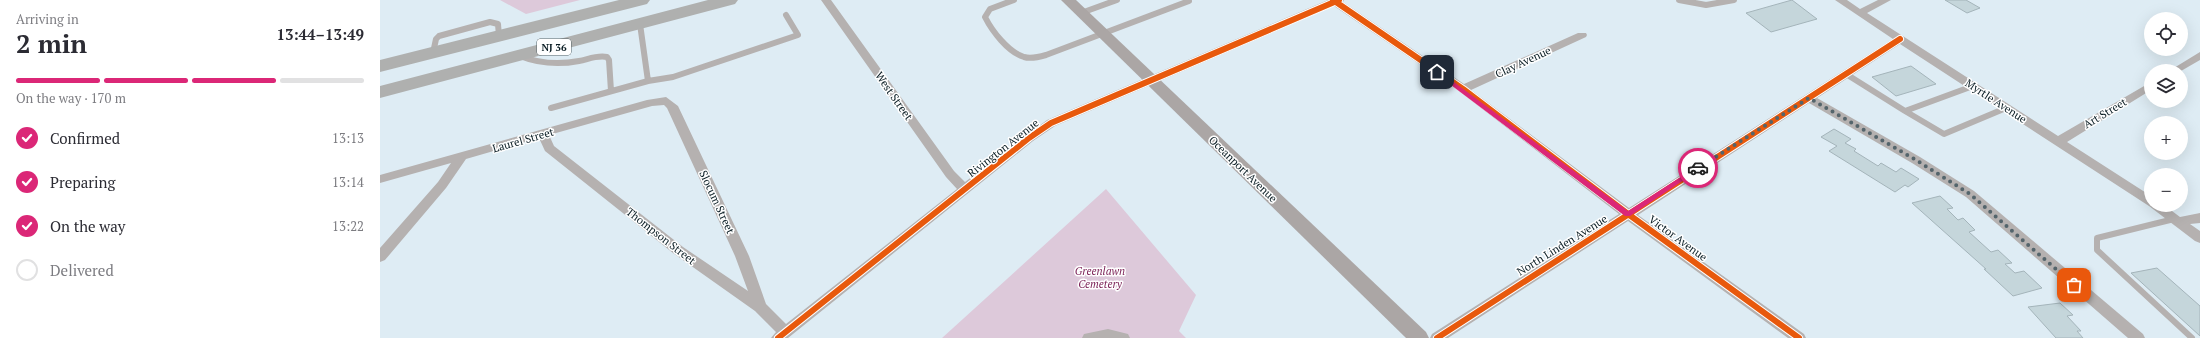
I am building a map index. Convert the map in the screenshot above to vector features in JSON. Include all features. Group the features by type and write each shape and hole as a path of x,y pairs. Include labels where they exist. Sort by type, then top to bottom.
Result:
{"highway":[{"name":"NJ 36","path":"380,66 641,0"},
{"name":"NJ 36","path":"380,92 728,0"}],"street":[{"name":"West Street","path":"826,0 950,174 965,190"},
{"name":"Oceanport Avenue","path":"1068,0 1419,338"},
{"name":"Myrtle Avenue","path":"1840,0 2144,197"},
{"path":"1860,13 1886,0"},
{"name":"Rivington Avenue","path":"781,335 1051,123 1336,1"},
{"name":"Victor Avenue","path":"1336,1 1463,90 1628,214 1799,338"},
{"name":"Clay Avenue","path":"1463,90 1582,35"},
{"name":"North Linden Avenue","path":"1437,338 1900,39"},
{"path":"2185,64 2200,55"},
{"name":"Art Street","path":"2059,141 2144,89"},
{"path":"1809,98 1916,160 1970,194 2074,285 2138,338"},
{"name":"Laurel Street","path":"380,179 666,101"},
{"name":"Slocum Street","path":"666,101 672,106 730,229 742,256 760,308"},
{"name":"Thompson Street","path":"543,134 550,148 678,250 760,308 781,335"},
{"path":"380,258 442,185 461,157"},
{"path":"2164,212 2200,238"},
{"path":"2176,220 2200,218"},
{"path":"1089,338 1108,334 1123,338"}],"lane":[{"path":"1014,0 990,9 985,17 989,24 1019,56 1026,58 1040,56 1103,34 1189,1"},
{"path":"1081,13 1117,0"},
{"path":"1679,0 1704,6 1714,6 1734,0"},
{"path":"551,108 648,82 673,77 798,35 786,15"},
{"path":"640,24 648,82"},
{"path":"520,56 540,64 554,64 602,56 607,57 610,60 611,92"},
{"path":"1846,74 1944,134 2006,108"},
{"path":"1905,111 1973,86"},
{"path":"2176,220 2097,238 2097,250 2192,338"}],"green space":[{"path":"500,0 580,0 526,14"},
{"name":"Greenlawn Cemetery","path":"1106,189 1196,295 1179,331 1186,338 942,338"}],"building":[{"path":"1792,0 1817,19 1771,32 1746,13"},
{"path":"1945,0 1966,0 1980,8 1967,13"},
{"path":"1911,66 1936,84 1896,96 1872,77"},
{"path":"1834,129 1851,139 1845,143 1856,149 1854,151 1878,166 1881,163 1896,172 1901,168 1919,179 1908,187 1905,185 1895,192 1829,151 1837,146 1821,137"},
{"path":"1940,196 1953,208 1947,209 1958,220 1963,218 1975,230 1969,232 1991,252 1998,250 2012,263 2005,264 2015,273 2024,271 2042,288 2013,296 1984,269 1986,269 1912,203"},
{"path":"2157,268 2200,306 2200,336 2131,273"},
{"path":"2060,303 2073,315 2067,316 2081,331 2077,331 2083,338 2056,338 2028,307"}],"cycle path":[{"path":"1333,0 1463,89 1628,214 1799,338"},
{"path":"778,338 1029,138 1051,123 1339,0"},
{"path":"1437,338 1900,39"}],"way so far":[{"path":"1698,168 1747,139 1809,98 1863,128 1970,194 2074,285"}],"route":[{"path":"1437,72 1628,214 1698,168"}]}
